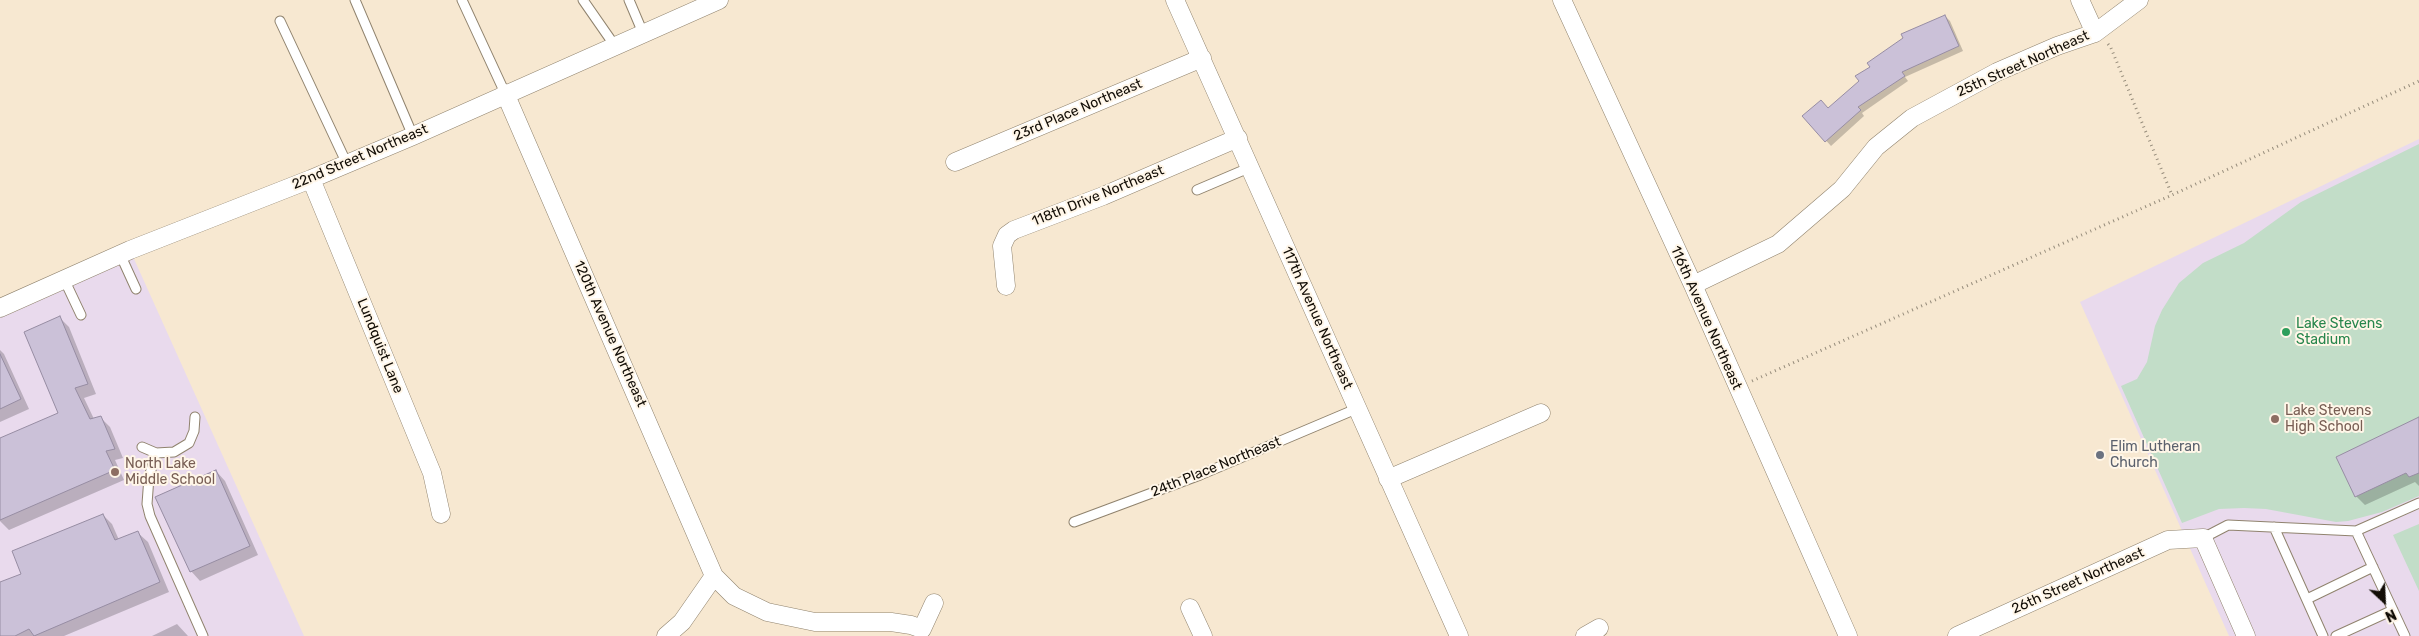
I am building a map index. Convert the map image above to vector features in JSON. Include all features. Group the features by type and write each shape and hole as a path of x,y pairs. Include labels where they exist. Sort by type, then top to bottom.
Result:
{"street":[{"name":"22nd Street Northeast","path":"0,308 120,254 311,179 413,136 505,93 719,0"},
{"name":"117th Avenue Northeast","path":"1176,0 1356,409 1459,636"},
{"name":"116th Avenue Northeast","path":"1562,0 1693,285 1848,636"},
{"path":"2080,0 2095,33"},
{"name":"25th Street Northeast","path":"1693,285 1778,244 1842,189 1876,147 1912,118 1997,72 2057,46 2095,33 2138,0"},
{"name":"23rd Place Northeast","path":"955,162 1202,58"},
{"name":"120th Avenue Northeast","path":"505,93 714,576"},
{"name":"118th Drive Northeast","path":"1006,286 1002,246 1007,235 1014,230 1103,196 1238,138"},
{"name":"Lundquist Lane","path":"311,179 432,473 441,514"},
{"path":"1388,479 1541,413"},
{"path":"2203,538 2246,636"},
{"name":"26th Street Northeast","path":"1957,636 2168,540 2203,538"},
{"path":"666,636 682,622 714,576 734,596 767,612 815,622 891,622 911,624 927,633 934,603"},
{"path":"1190,608 1203,636"}],"lane":[{"path":"354,0 413,136"},
{"path":"462,0 505,93"},
{"path":"583,0 615,46"},
{"path":"629,0 644,33"},
{"path":"280,21 347,164"},
{"path":"1197,190 1251,167"},
{"path":"120,254 136,290"},
{"path":"64,279 81,315"},
{"name":"24th Place Northeast","path":"1074,522 1200,475 1356,409"},
{"path":"142,447 156,454 174,452 188,443 194,432 196,417"},
{"path":"156,454 148,477 147,504 203,636"},
{"path":"2203,538 2228,525 2356,532 2419,504"},
{"path":"2274,527 2323,636"},
{"path":"2356,532 2405,636"},
{"path":"2307,599 2373,567"},
{"path":"2336,636 2393,610"}],"path":[{"path":"2095,33 2111,48 2172,195"},
{"path":"1738,388 2172,195 2419,81"}],"shaded area":[{"name":"Lake Stevens Stadium","path":"2419,139 2419,636 2229,636 2080,302"},
{"name":"North Lake Middle School","path":"130,250 304,636 0,636 0,308"}],"green space":[{"name":"Lake Stevens Stadium","path":"2419,144 2419,496 2382,512 2348,521 2336,522 2266,509 2244,508 2219,509 2182,523 2121,386 2137,379 2147,362 2155,326 2162,310 2179,283 2203,263 2244,243 2301,202"},
{"path":"2419,524 2419,591 2393,535"}],"building":[{"path":"1945,15 1959,46 1902,72 1905,76 1858,107 1861,110 1825,142 1802,116 1821,100 1828,108 1859,81 1855,76 1870,67 1867,63 1903,38 1901,34"},
{"path":"60,316 88,384 75,388 90,419 101,416 115,449 106,451 115,470 0,520 0,438 58,413 24,332"},
{"path":"0,354 21,399 0,409"},
{"path":"2419,417 2419,473 2409,477 2406,473 2355,497 2336,457"},
{"path":"216,470 250,546 190,572 155,497"},
{"path":"103,514 115,540 138,531 160,582 34,636 29,629 15,636 0,636 0,582 21,574 12,551"}],"place":[{"name":"Lake Stevens Stadium","path":"2286,332"},
{"name":"Lake Stevens High School","path":"2275,419"},
{"name":"Elim Lutheran Church","path":"2100,455"},
{"name":"North Lake Middle School","path":"115,472"}]}
